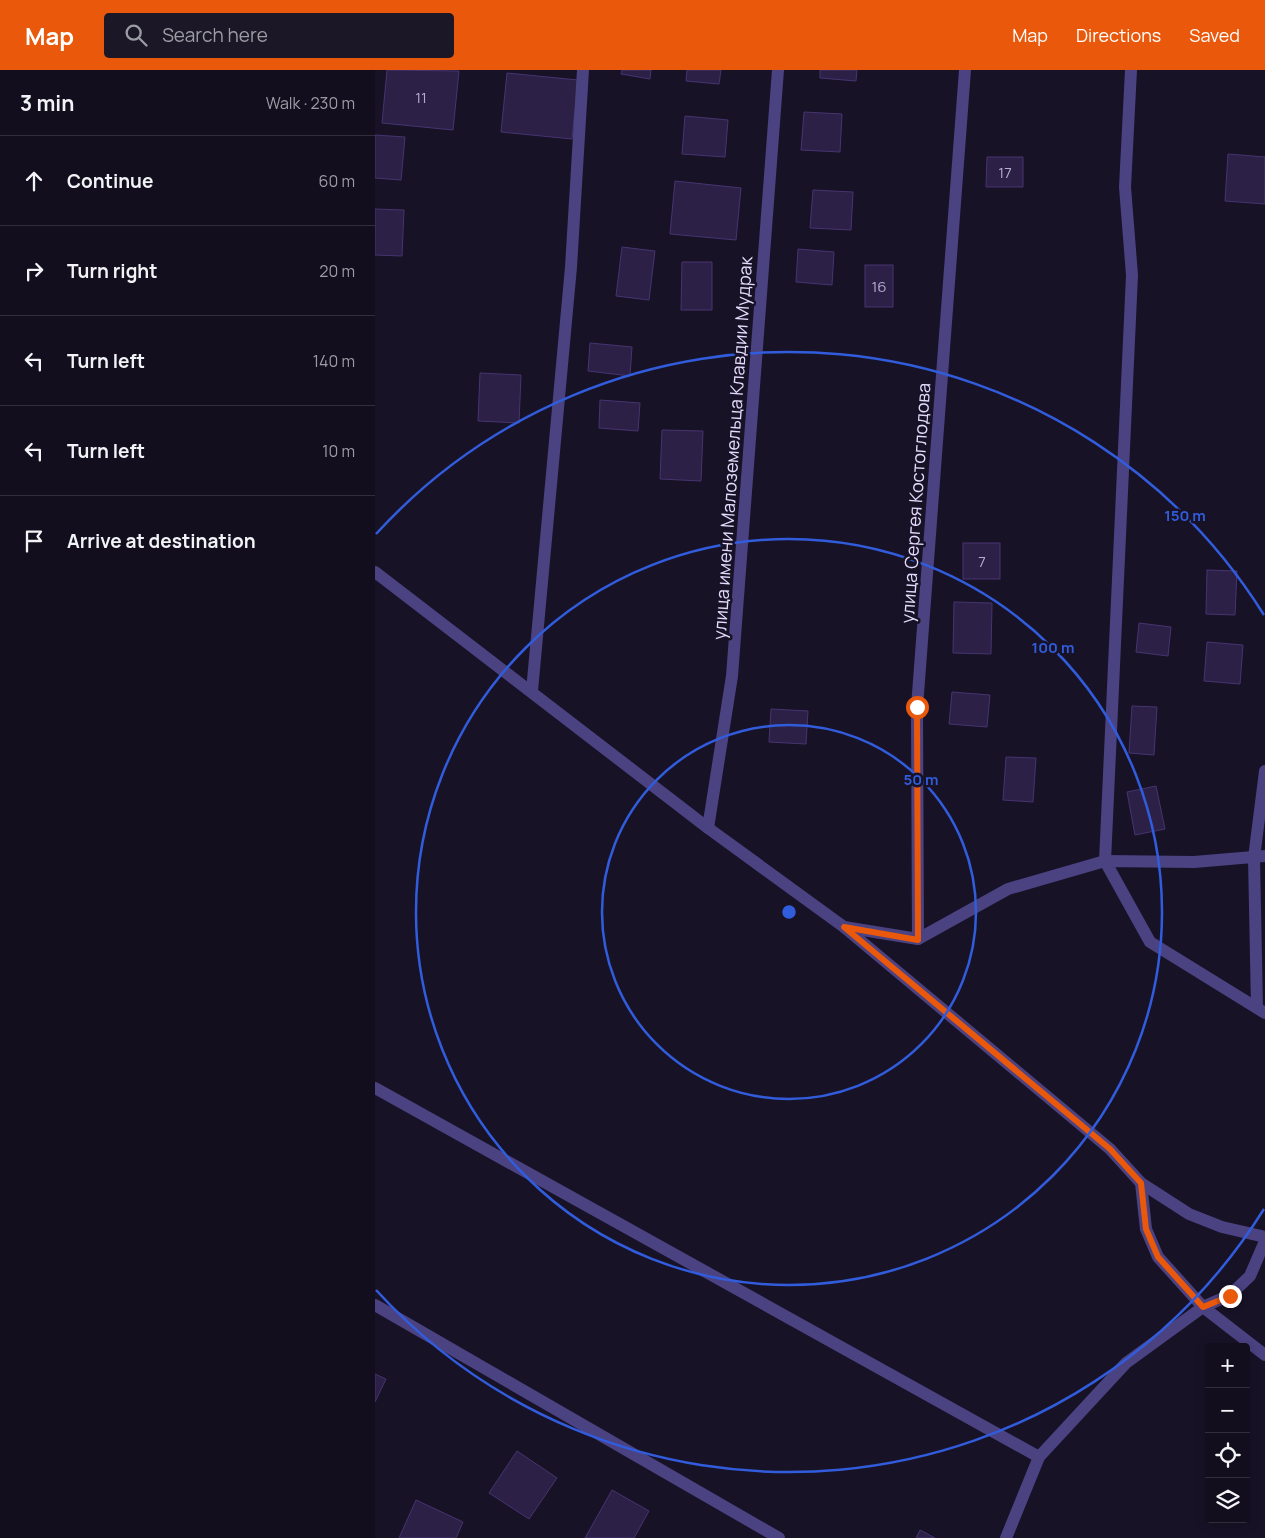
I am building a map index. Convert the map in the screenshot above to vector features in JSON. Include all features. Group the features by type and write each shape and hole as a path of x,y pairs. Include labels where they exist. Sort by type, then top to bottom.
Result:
{"street":[{"path":"532,691 571,267 583,70"},
{"name":"улица имени Малоземельца Клавдии Мудрак","path":"708,828 732,676 778,70"},
{"name":"улица Сергея Костоглодова","path":"918,940 917,707 965,70"},
{"path":"1131,70 1125,187 1132,275 1105,862 1150,942 1261,1011"},
{"path":"375,572 708,828 844,927 1110,1149 1141,1183 1189,1214 1222,1228 1265,1239 1250,1276 1230,1296 1203,1307 1126,1363 1039,1457 1006,1538"},
{"path":"1261,1011 1259,857 1265,771"},
{"path":"844,927 918,940 1008,889 1105,862 1194,862 1259,857"},
{"path":"375,1088 1039,1457"},
{"path":"1141,1183 1146,1229 1158,1257 1203,1307 1265,1355"},
{"path":"375,1305 779,1538"}],"building":[{"path":"387,70 459,71 453,130 382,123"},
{"path":"622,70 651,70 650,79 621,74"},
{"path":"687,70 721,70 719,84 686,81"},
{"path":"820,70 857,70 856,81 820,78"},
{"path":"507,73 578,80 572,139 501,132"},
{"path":"804,112 842,114 840,152 801,150"},
{"path":"685,116 728,120 725,157 682,154"},
{"path":"375,135 405,137 401,180 375,178"},
{"path":"1228,154 1265,157 1265,204 1225,201"},
{"path":"987,157 1023,157 1023,187 986,187"},
{"path":"675,181 741,188 736,240 670,234"},
{"path":"813,190 853,192 851,230 810,228"},
{"path":"375,209 404,210 402,256 375,255"},
{"path":"622,247 655,251 649,300 616,296"},
{"path":"798,249 834,252 832,285 796,282"},
{"path":"682,262 712,262 712,310 681,310"},
{"path":"865,265 893,265 893,307 865,307"},
{"path":"590,343 632,347 630,376 588,371"},
{"path":"480,373 521,375 519,423 478,421"},
{"path":"600,400 640,403 638,431 599,428"},
{"path":"662,430 703,431 701,481 660,479"},
{"path":"963,543 1000,543 1000,579 963,579"},
{"path":"1207,570 1237,571 1235,615 1206,614"},
{"path":"954,602 992,603 991,654 953,653"},
{"path":"1139,623 1171,627 1168,656 1136,652"},
{"path":"1207,642 1243,645 1240,684 1204,681"},
{"path":"952,692 990,695 987,727 949,724"},
{"path":"1132,706 1157,707 1154,755 1129,753"},
{"path":"771,709 808,711 806,744 769,742"},
{"path":"1006,757 1036,758 1033,802 1003,800"},
{"path":"1156,786 1165,829 1135,835 1127,792"},
{"path":"375,1374 386,1379 375,1402"},
{"path":"517,1451 557,1478 529,1519 489,1493"},
{"path":"612,1490 649,1511 634,1538 585,1538"},
{"path":"416,1500 463,1522 456,1538 399,1538"},
{"path":"920,1530 935,1538 916,1538"}],"route":[{"path":"917,707 918,940 844,927 1110,1149 1141,1183 1146,1229 1158,1257 1203,1307 1230,1296"}]}
